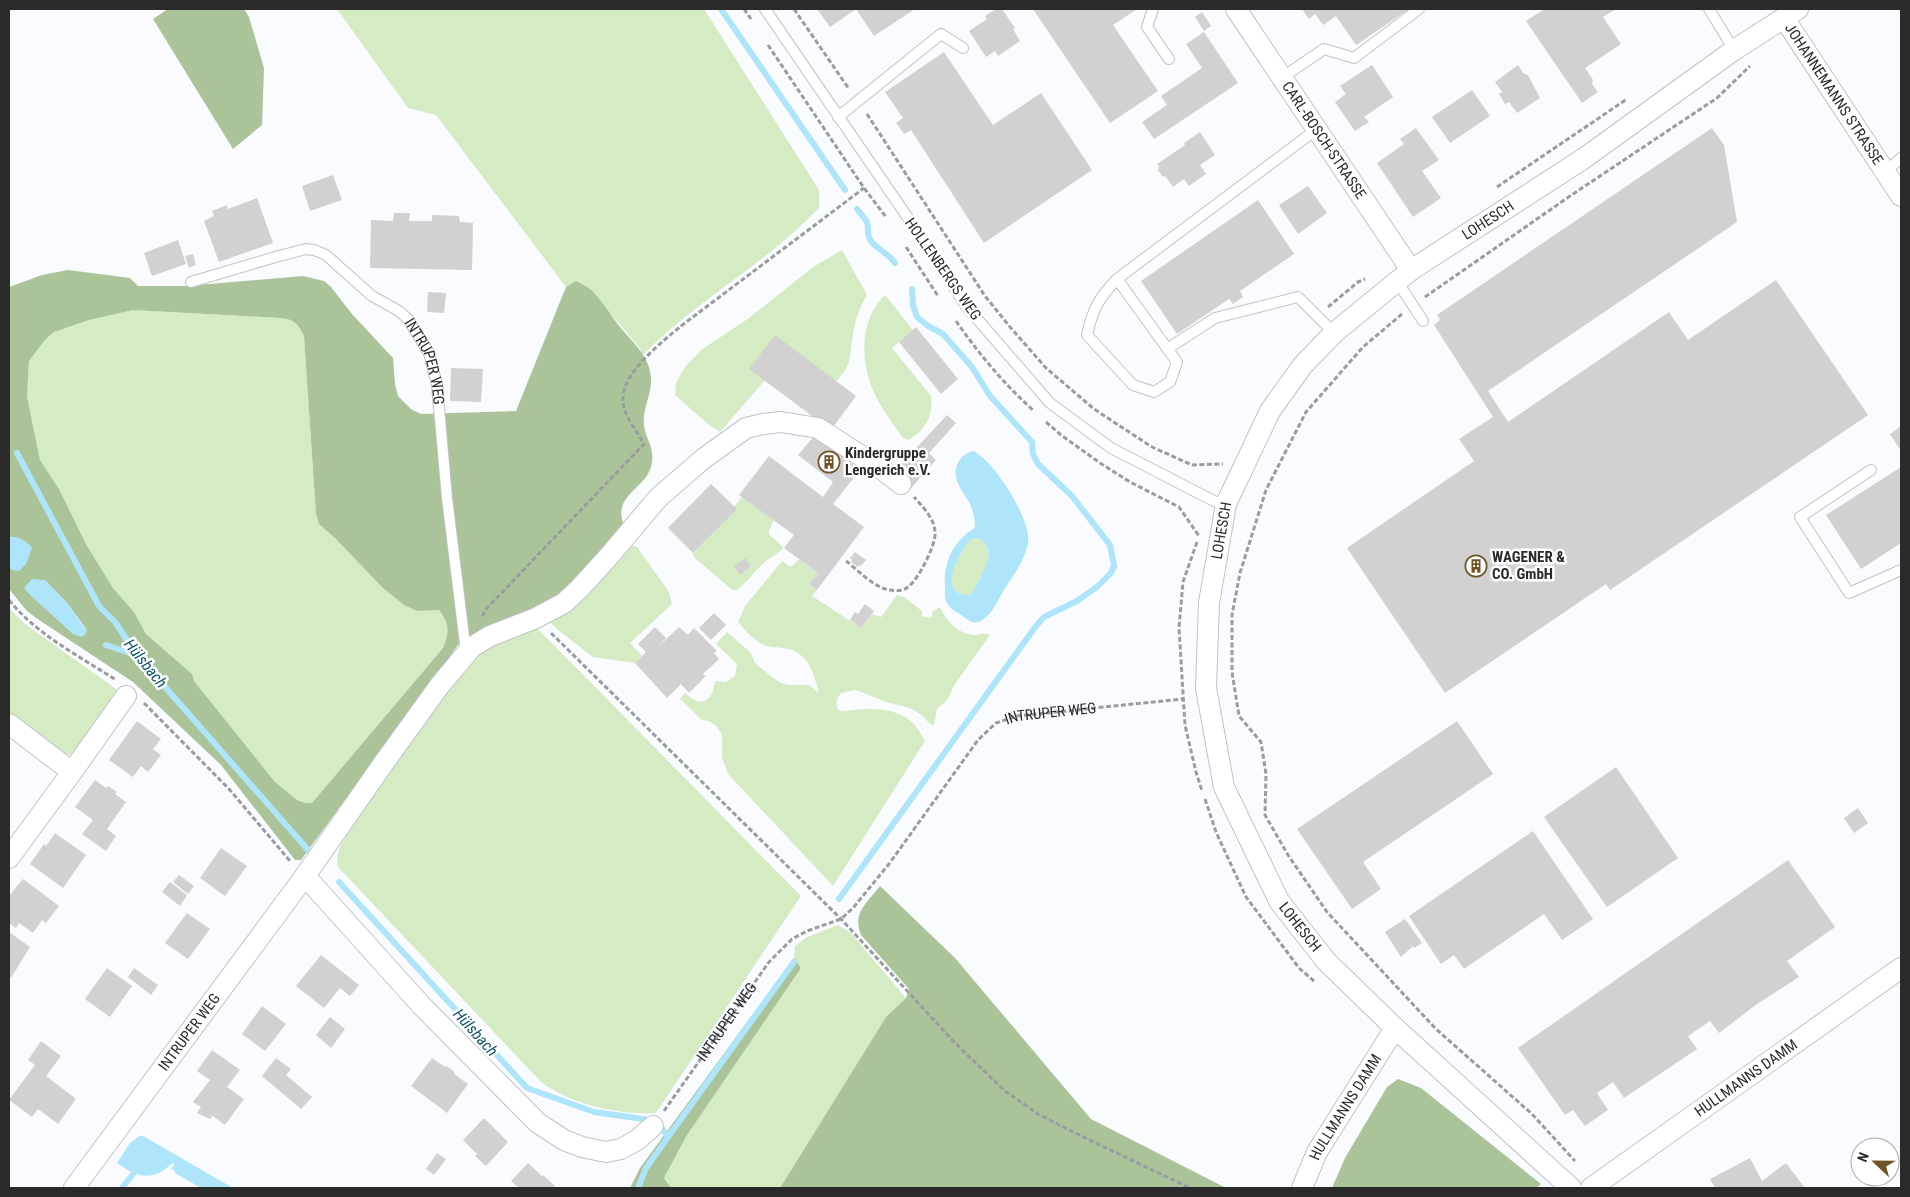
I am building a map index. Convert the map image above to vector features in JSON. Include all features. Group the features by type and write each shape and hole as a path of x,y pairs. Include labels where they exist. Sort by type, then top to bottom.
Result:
{"street":[{"name":"CARL-BOSCH-STRASSE","path":"1236,9 1317,129 1404,276"},
{"name":"LOHESCH","path":"1571,1188 1395,1028 1326,961 1279,901 1224,787 1206,688 1209,603 1226,504 1270,412 1303,365 1334,333 1404,276 1583,159 1734,50 1791,13"},
{"name":"JOHANNEMANNS STRASSE","path":"1791,13 1901,196"},
{"name":"INTRUPER WEG","path":"74,1188 305,876 466,646 536,618 564,603 604,562 658,498 703,459 746,428 781,422 818,428 883,470 901,484"},
{"path":"9,858 129,692"},
{"path":"9,724 72,772"},
{"path":"305,876 421,1005 538,1122 564,1140 582,1147 606,1152 621,1149 637,1140 653,1126"},
{"name":"HULLMANNS DAMM","path":"1593,1186 1901,968"},
{"name":"HULLMANNS DAMM","path":"1302,1188 1317,1152 1395,1028"}],"lane":[{"name":"HOLLENBERGS WEG","path":"765,9 932,253 966,306 1050,403 1111,448 1214,502 1226,504"},
{"path":"1153,9 1147,27 1169,59"},
{"path":"1283,77 1324,49 1354,58 1419,9"},
{"path":"1709,9 1734,50"},
{"path":"838,117 940,34 963,48"},
{"path":"1117,279 1177,362 1170,382 1154,392 1133,384 1087,335 1091,319 1101,296 1117,279 1317,129"},
{"path":"1886,172 1901,158"},
{"name":"INTRUPER WEG","path":"191,282 279,256 314,250 326,255 372,296 399,311 408,319 429,353 437,385 448,498 466,646"},
{"path":"1404,276 1413,305 1423,321"},
{"path":"1167,349 1215,318 1298,297 1334,333"},
{"path":"1871,470 1800,517 1849,593 1901,570"}],"path":[{"path":"744,9 753,23"},
{"path":"794,9 891,150 985,296 1046,368 1094,409 1152,447 1192,465 1231,463"},
{"path":"763,38 864,188 888,219"},
{"path":"1593,1186 1532,1114 1436,1029 1327,912 1288,855 1266,815 1266,774 1261,742 1239,716 1232,672 1232,616 1240,572 1266,490 1306,412 1363,348 1413,305 1570,196 1717,98 1756,62"},
{"path":"466,646 488,607 644,444 625,411 623,394 630,375 680,326 864,188"},
{"path":"903,242 941,300"},
{"path":"952,315 971,343 1012,391 1061,435 1130,482 1179,507 1199,536 1183,582 1178,628 1185,725 1196,772 1216,832 1246,897 1299,968 1321,987"},
{"path":"846,560 879,587 887,590 902,590 909,587 913,582 934,542 935,531 932,520 924,507 901,484"},
{"path":"9,600 36,627 129,692 230,789 305,876"},
{"path":"536,618 841,919 956,1043 1005,1091 1038,1114 1190,1188"},
{"name":"INTRUPER WEG","path":"653,1126 780,949 799,935 841,919 853,908 889,864 978,740 996,722 1025,715 1182,699"}],"green space":[{"path":"168,9 244,9 249,17 264,68 262,125 233,149 153,19"},
{"path":"337,9 704,9 819,190 819,208 777,247 685,317 643,355 638,346 588,287 576,281 566,287 436,115 408,108"},
{"path":"842,250 867,295 856,320 848,365 836,381 765,380 720,432 709,425 675,395 676,383 685,367 701,350 749,318 813,267"},
{"path":"68,270 130,278 138,286 186,286 303,276 324,281 393,358 398,396 411,409 421,414 516,411 566,287 576,281 589,288 598,297 644,356 651,378 644,414 644,426 651,447 652,462 644,479 626,499 622,507 621,516 625,527 557,598 461,641 301,860 295,860 221,765 133,682 36,618 26,610 9,589 9,566 12,570 14,537 9,537 9,287 42,275","holes":["133,310 280,318 288,319 297,325 304,336 316,514 319,524 382,587 404,605 417,611 439,610 447,623 447,637 443,648 312,803 297,800 275,782 194,681 192,674 146,634 134,612 113,588 86,544 59,489 40,460 27,396 29,361 45,340 54,332 89,320","45,580 67,603 87,630 29,582"]},
{"path":"885,295 913,330 892,348 931,396 930,416 927,422 914,437 908,440 902,437 879,402 873,390 866,366 864,353 867,327 877,304"},
{"path":"133,310 280,318 288,319 297,325 304,336 316,514 319,524 417,611 439,609 447,623 447,637 443,648 312,803 297,800 275,782 194,681 192,674 146,634 134,612 113,588 86,544 59,489 40,460 27,396 29,361 45,340 56,331 89,320"},
{"path":"742,497 774,520 769,534 784,548 761,565 741,587 737,590 732,590 694,557 693,553 736,509 734,507"},
{"path":"978,538 984,542 989,552 987,563 972,593 970,595 960,593 954,588 952,581 953,572 966,545 971,539"},
{"path":"630,545 637,547 669,592 672,604 630,643 642,656 635,663 593,657 547,619"},
{"path":"799,559 818,573 809,584 817,590 812,596 861,628 872,614 881,617 897,595 904,597 922,611 922,616 929,618 932,616 932,612 940,607 945,617 962,632 973,635 990,635 955,684 947,700 937,709 934,725 931,725 924,717 911,709 885,702 856,690 839,695 837,701 838,710 879,709 897,713 914,724 925,741 833,886 728,774 722,757 722,734 716,726 709,721 702,720 680,699 685,693 697,701 706,700 712,694 715,681 726,682 735,676 737,664 716,644 727,632 750,652 755,663 781,683 809,685 819,693 815,679 804,658 789,649 760,643 738,622 745,606 782,561 792,566"},
{"path":"9,608 25,624 119,691 74,754 62,755 9,716"},
{"path":"538,629 801,896 656,1113 626,1112 597,1107 568,1097 542,1083 338,867 338,853 347,834 439,702 477,653 497,640"},
{"path":"880,886 955,958 1091,1119 1226,1188 780,1188 886,1017 906,998 909,989 861,935 858,920 860,914 866,903"},
{"path":"838,925 851,933 906,998 886,1017 780,1188 671,1188 664,1178 687,1135 801,968 794,958 795,946 807,937"},
{"path":"794,958 801,968 687,1135 664,1178 671,1188 630,1188 640,1168"},
{"path":"1398,1079 1421,1088 1541,1184 1537,1188 1332,1188 1345,1158 1387,1087"}],"water":[{"path":"973,451 991,466 1009,491 1018,506 1028,533 1028,543 1015,573 988,615 981,621 976,622 970,621 952,609 947,604 945,595 945,573 949,558 960,539 975,527 971,506 956,479 956,469 961,458","holes":["978,538 984,542 989,552 987,563 970,595 960,593 954,588 952,581 956,563 971,539"]},
{"path":"9,537 16,537 32,548 26,564 19,571 12,570 9,566"},
{"path":"32,579 45,580 67,603 87,631 85,635 81,637 73,634 30,595 24,588"},
{"path":"139,1136 143,1136 233,1188 201,1188 175,1173 171,1169 174,1165 173,1163 161,1172 148,1176 137,1174 117,1163 130,1143"}],"building":[{"path":"817,9 856,9 830,27"},
{"path":"856,9 915,9 874,36"},
{"path":"996,9 1002,9 1015,28 1013,29 1020,41 998,56 995,51 986,57 969,31 987,19 985,16"},
{"path":"1033,9 1137,9 1113,25 1158,91 1110,123"},
{"path":"1302,9 1409,9 1356,45 1336,16 1323,25 1315,14 1309,19"},
{"path":"1544,9 1616,9 1603,17 1621,44 1585,68 1598,92 1582,103 1526,21"},
{"path":"1202,12 1211,26 1204,31 1195,17"},
{"path":"1204,32 1238,83 1154,139 1142,122 1167,105 1161,96 1202,68 1186,44"},
{"path":"944,52 993,125 1041,93 1092,170 984,243 911,130 904,134 896,123 903,118 885,92"},
{"path":"1372,65 1393,97 1364,117 1369,122 1355,131 1335,102 1346,94 1340,86"},
{"path":"1518,65 1524,74 1528,75 1540,98 1517,113 1509,102 1505,104 1499,94 1502,92 1495,82"},
{"path":"1472,90 1490,116 1450,143 1432,117"},
{"path":"1416,128 1439,160 1422,171 1441,198 1413,217 1377,163 1404,144 1400,139"},
{"path":"1712,128 1724,145 1737,222 1488,391 1508,422 1669,312 1688,340 1776,280 1868,415 1610,590 1606,584 1445,693 1347,548 1474,461 1459,439 1493,417 1434,325 1440,320 1437,315"},
{"path":"1200,132 1215,155 1200,165 1206,174 1189,186 1184,179 1173,187 1166,177 1162,176 1157,164"},
{"path":"333,175 342,200 310,211 302,186"},
{"path":"1308,186 1327,213 1298,234 1279,205"},
{"path":"257,198 273,243 219,262 204,221 214,216 212,211 227,205 228,209"},
{"path":"1258,200 1294,254 1240,291 1243,297 1233,304 1229,299 1177,334 1141,281"},
{"path":"394,213 410,213 409,221 432,221 432,215 459,216 460,222 473,223 472,270 370,268 371,220 393,221"},
{"path":"178,240 186,264 152,276 144,253"},
{"path":"193,254 196,265 189,268 185,256"},
{"path":"428,292 446,293 444,313 427,312"},
{"path":"916,327 958,379 941,394 899,342"},
{"path":"775,335 856,396 831,430 749,369"},
{"path":"451,368 483,369 481,402 450,401"},
{"path":"947,415 956,423 929,453 936,460 912,487 895,471"},
{"path":"1901,426 1901,451 1890,434"},
{"path":"815,435 860,470 833,504 864,527 817,590 809,584 818,573 784,548 794,535 739,495 769,456 823,497 833,482 798,455"},
{"path":"1901,467 1901,543 1861,569 1826,515"},
{"path":"711,484 737,509 693,553 668,528"},
{"path":"855,552 866,560 858,567 851,562 850,558"},
{"path":"745,558 751,566 740,575 734,566"},
{"path":"865,604 874,611 861,628 850,620 855,612 858,614"},
{"path":"714,613 726,625 711,640 699,628"},
{"path":"655,627 666,638 658,647 679,627 688,635 694,628 717,651 714,653 719,659 703,674 706,676 689,693 681,684 667,698 635,663 646,652 638,644"},
{"path":"137,721 161,739 153,749 161,755 148,772 141,766 133,777 109,760"},
{"path":"1457,721 1493,774 1363,862 1381,889 1352,909 1297,829"},
{"path":"1616,767 1678,858 1607,907 1544,817"},
{"path":"95,780 106,788 108,786 117,792 115,794 126,802 107,829 116,836 106,851 82,834 93,820 75,807"},
{"path":"1858,808 1868,823 1854,833 1844,818"},
{"path":"1533,831 1593,919 1562,940 1544,914 1464,969 1454,955 1441,964 1409,916"},
{"path":"55,833 86,855 63,888 30,864 44,844 46,846"},
{"path":"221,848 247,866 225,896 200,878"},
{"path":"1788,860 1835,927 1787,961 1799,977 1757,1004 1719,1033 1710,1021 1688,1036 1697,1049 1624,1098 1613,1082 1597,1093 1608,1110 1585,1126 1573,1110 1565,1115 1518,1048"},
{"path":"179,875 194,886 188,894 173,882"},
{"path":"23,879 59,906 46,923 42,920 33,933 19,923 16,928 9,923 9,896"},
{"path":"170,882 187,895 180,906 162,892"},
{"path":"187,913 210,929 188,959 165,943"},
{"path":"1405,919 1422,943 1414,948 1413,946 1401,957 1385,932"},
{"path":"9,932 30,947 11,978 9,977"},
{"path":"321,955 359,985 350,996 340,988 324,1008 296,986"},
{"path":"107,968 132,986 110,1017 85,999"},
{"path":"134,968 158,985 151,995 128,977"},
{"path":"262,1006 286,1024 265,1051 242,1034"},
{"path":"330,1017 345,1029 331,1048 316,1035"},
{"path":"41,1041 61,1056 46,1076 76,1099 58,1124 38,1109 32,1117 9,1100 35,1065 28,1060"},
{"path":"212,1050 240,1070 227,1087 244,1099 225,1125 213,1116 210,1119 197,1113 201,1107 193,1102 210,1080 197,1071"},
{"path":"276,1058 291,1069 286,1075 312,1097 301,1109 262,1076"},
{"path":"432,1058 451,1069 454,1074 468,1084 447,1113 411,1086"},
{"path":"484,1118 508,1142 486,1166 475,1156 477,1154 463,1140"},
{"path":"437,1153 446,1159 434,1175 426,1169"},
{"path":"1750,1158 1762,1181 1786,1163 1805,1188 1715,1188 1710,1179"},
{"path":"528,1163 555,1186 553,1188 519,1188 511,1181"}],"waterway":[{"path":"721,9 845,190"},
{"path":"857,209 867,222 871,241 895,263"},
{"path":"839,899 1036,626 1044,617 1077,601 1098,586 1111,573 1114,566 1110,545 1072,496 1038,464 1033,454 1032,442 990,396 972,367 943,334 928,326 917,317 913,305 912,289"},
{"name":"Hülsbach","path":"17,453 99,606 115,622 137,655 309,851"},
{"path":"106,645 136,655"},
{"name":"Hülsbach","path":"339,882 527,1088 594,1112 650,1120"},
{"path":"668,1137 794,962"},
{"name":"Hülsbach","path":"638,1188 646,1168 668,1137 662,1128"},
{"path":"122,1188 133,1174"}],"place":[{"name":"Kindergruppe Lengerich e.V.","path":"829,462"},
{"name":"WAGENER & CO. GmbH","path":"1476,566"}]}
